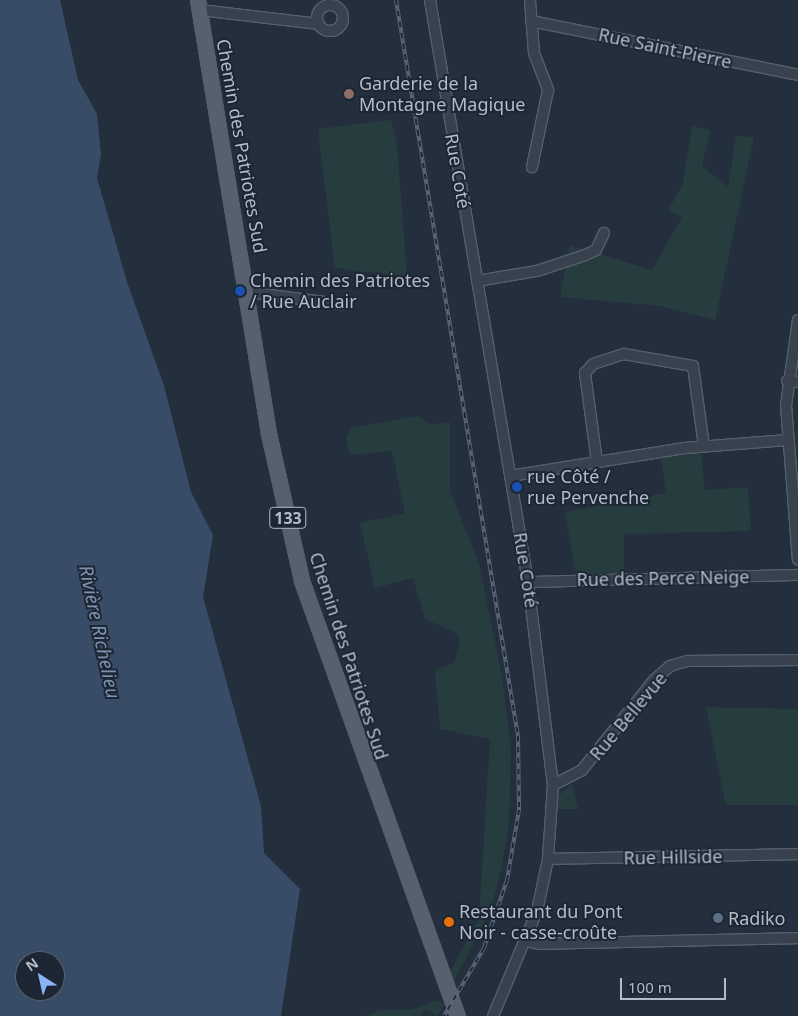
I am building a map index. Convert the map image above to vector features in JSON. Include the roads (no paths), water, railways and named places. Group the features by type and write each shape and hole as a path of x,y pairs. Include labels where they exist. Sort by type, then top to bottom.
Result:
{"main road":[{"name":"Chemin des Patriotes Sud","path":"199,5 269,434 302,581 458,1016"}],"street":[{"name":"Rue Coté","path":"430,0 528,582 553,785 548,859 526,941 493,1016"},
{"path":"530,0 535,59 548,90 532,167"},
{"path":"199,5 319,24"},
{"name":"Rue Saint-Pierre","path":"531,22 798,75"},
{"path":"477,281 537,271 585,256 596,250 604,233"},
{"path":"247,292 342,304"},
{"path":"797,324 787,381 788,440 798,560"},
{"path":"597,462 585,373 593,364 624,354 694,366 704,446"},
{"path":"787,381 798,382"},
{"path":"510,476 704,446 788,440"},
{"name":"Rue des Perce Neige","path":"528,582 798,575"},
{"name":"Rue Bellevue","path":"553,785 582,770 654,680 670,666 687,661 798,660"},
{"name":"Rue Hillside","path":"548,859 798,854"},
{"path":"526,941 798,938"}],"water":[{"name":"Rivière Richelieu","path":"0,0 60,0 78,80 97,114 101,154 97,178 127,282 164,386 191,492 213,535 203,597 261,806 264,853 300,889 281,1016 0,1016"}],"railway":[{"path":"396,0 518,736 519,810 507,880 484,948 444,1016"}],"place":[{"name":"Garderie de la Montagne Magique","path":"349,94"},
{"name":"Chemin des Patriotes / Rue Auclair","path":"240,291"},
{"name":"rue Côté / rue Pervenche","path":"517,487"},
{"name":"Radiko","path":"718,918"},
{"name":"Restaurant du Pont Noir - casse-croûte","path":"449,922"}]}
